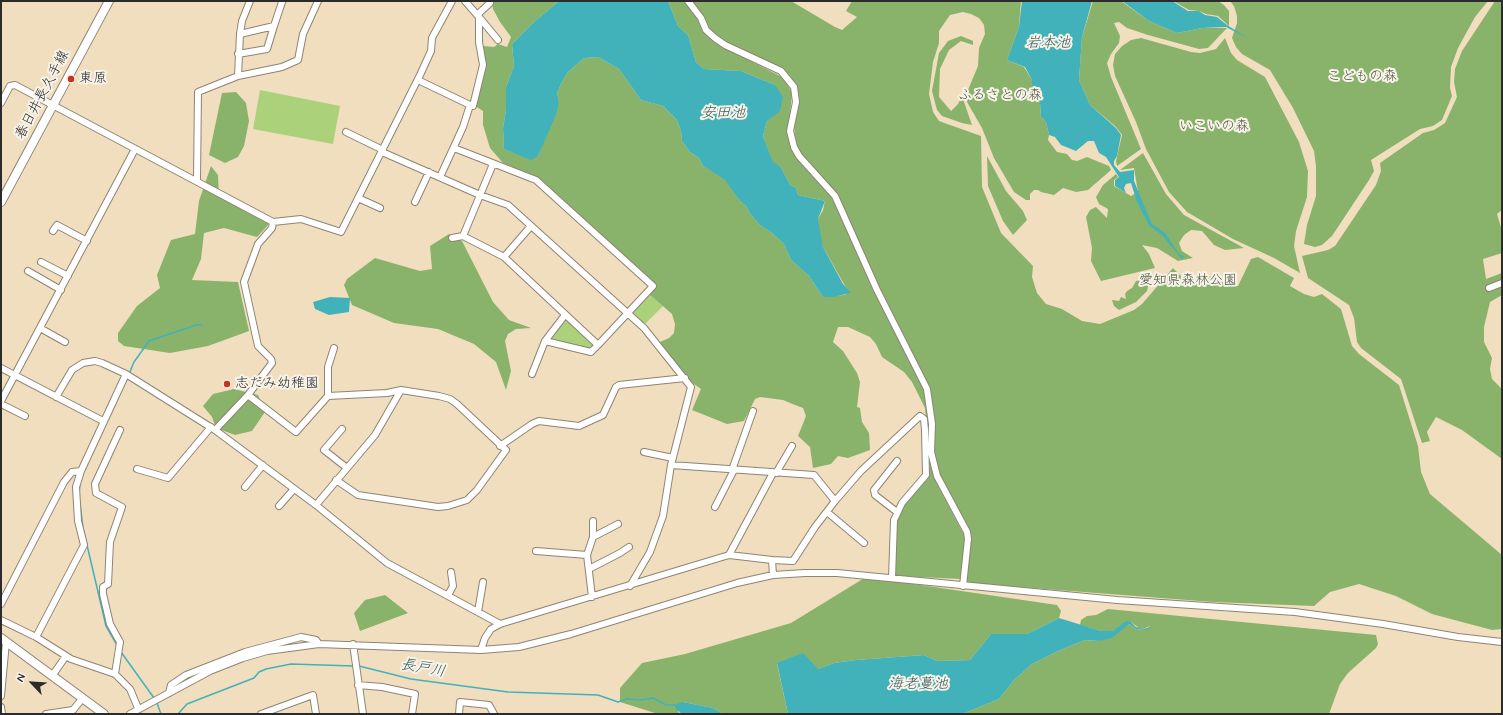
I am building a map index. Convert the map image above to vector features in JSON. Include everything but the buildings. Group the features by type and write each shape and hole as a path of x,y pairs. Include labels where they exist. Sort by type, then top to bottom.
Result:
{"main road":[{"name":"春日井長久手線","path":"1,202 109,1"},
{"path":"4,640 104,714"}],"street":[{"path":"238,76 238,54 242,21 250,1"},
{"path":"197,180 198,92 238,76 282,67 298,60 303,34 318,1"},
{"path":"1,103 10,86 15,85 274,222 301,219 341,232 418,80 431,51 432,38 452,1"},
{"path":"465,1 498,40"},
{"path":"440,177 463,127 470,105 473,106 477,93 483,65 478,16 490,2 489,1"},
{"path":"688,1 700,18 706,30 715,38 725,45 781,71 794,87 796,102 791,122 792,140 799,156 835,196 877,290 927,389 932,424 925,478 902,503 896,512 894,520 892,578"},
{"path":"238,54 267,49 282,2"},
{"path":"240,34 274,26"},
{"path":"418,80 470,105"},
{"path":"346,132 382,151 480,195 508,205 628,312 644,328 691,387 673,458 663,516 650,552 630,586"},
{"path":"454,148 536,180 653,286 592,352 545,341"},
{"path":"1,401 135,149"},
{"path":"463,236 493,164"},
{"path":"415,202 429,172"},
{"path":"358,198 380,208"},
{"path":"137,469 168,478 213,429 248,395 272,363 271,359 258,346 244,282 258,244 272,228 274,222"},
{"path":"53,231 57,225 87,241"},
{"path":"504,257 532,226"},
{"path":"452,238 463,236 504,257 598,345"},
{"path":"41,262 68,276"},
{"path":"28,271 61,290"},
{"path":"1489,288 1502,283"},
{"path":"532,374 545,341 565,315"},
{"path":"40,328 65,342"},
{"path":"248,395 296,432 328,396 328,367 334,348"},
{"path":"56,397 72,370 83,363 95,361 128,375 213,429 263,465 316,505 386,563 500,624"},
{"path":"1,368 103,421"},
{"path":"36,637 84,545 76,501 76,487 81,471 103,421 128,375"},
{"path":"500,446 538,421 579,426 603,415 616,387 619,385 685,378"},
{"path":"328,396 387,393 401,390 450,399 506,450 477,490 467,500 448,506 438,507 358,495 336,480"},
{"path":"316,505 375,435 401,390"},
{"path":"1,404 25,416"},
{"path":"715,507 733,470 753,412"},
{"path":"481,650 485,638 492,629 500,624 729,555 793,561 835,501 861,471 920,416 924,419 929,452 936,476 967,532 968,539 963,586"},
{"path":"342,429 324,450 347,468"},
{"path":"115,674 120,644 110,624 103,594 103,587 108,584 110,542 122,507 96,493 95,484 120,430"},
{"path":"729,555 775,473 792,446"},
{"path":"644,452 673,458"},
{"path":"896,512 874,495 874,490 897,461"},
{"path":"245,487 263,465"},
{"path":"672,465 814,475 835,501"},
{"path":"1,604 64,482 72,472 81,471"},
{"path":"279,506 294,489"},
{"path":"827,512 864,543"},
{"path":"592,597 587,555 592,537 593,521"},
{"path":"592,537 618,524"},
{"path":"589,569 620,554 629,547"},
{"path":"536,551 587,555"},
{"path":"772,560 773,576"},
{"path":"448,595 453,586 451,572"},
{"path":"130,714 149,702 169,693 171,685 186,675 244,652 301,637 316,640 319,644 353,644 481,650 519,647 571,634 737,583 773,576 805,573 837,573 1117,600 1295,612 1383,624 1458,637 1502,642"},
{"path":"478,612 483,582"},
{"path":"1,620 36,637 66,656 115,674 123,680 130,689 138,708"},
{"path":"1,696 4,640"},
{"path":"353,644 363,714"},
{"path":"52,676 66,656"},
{"path":"358,685 382,687 415,694 412,714"},
{"path":"261,714 313,695 316,714"},
{"path":"46,714 73,710 82,699"},
{"path":"459,714 460,702 489,705 494,714"},
{"path":"1,707 2,714"}],"green space":[{"path":"492,1 559,1 534,22 512,44 514,66 506,87 506,110 503,128 504,149 515,153 538,156 559,101 557,93 568,72 584,58 598,57 619,69 641,100 663,106 677,120 681,131 682,141 690,152 699,158 703,166 726,180 751,215 761,226 772,233 784,244 791,260 809,276 823,297 844,295 849,293 823,247 819,233 818,219 823,210 825,201 798,195 796,188 790,185 781,167 773,163 763,136 767,121 775,113 775,85 741,71 704,69 696,62 688,35 678,26 668,1 685,1 712,39 719,45 784,78 792,93 788,136 790,143 793,150 829,192 844,220 867,274 926,392 930,420 928,443 925,408 912,382 904,372 882,357 876,344 870,337 848,327 838,327 833,342 843,351 857,373 860,382 857,407 860,408 862,422 869,433 870,450 848,458 838,456 831,464 813,468 810,447 798,436 806,416 803,408 783,400 760,397 755,399 744,421 727,424 692,410 701,389 677,372 666,361 660,351 660,342 669,338 674,333 675,324 672,314 649,294 657,285 537,177 503,163 490,148 483,125 483,111 475,106 485,66 482,49 483,46 494,47 498,44 507,47 511,37 493,9"},
{"path":"691,1 791,1 842,30 857,17 846,11 852,1 1021,1 1019,27 1007,60 1024,67 1032,80 1032,91 1040,103 1041,117 1046,122 1049,135 1048,140 1057,152 1067,154 1072,160 1077,161 1087,157 1109,166 1111,170 1088,190 1076,192 1063,188 1054,195 1034,190 1030,194 1030,200 1026,200 1014,192 994,158 982,128 967,102 968,90 978,66 979,48 985,34 984,25 979,18 971,14 963,12 950,15 939,31 939,43 933,62 929,94 933,112 939,121 981,136 982,187 1001,233 1033,266 1032,277 1037,293 1046,304 1062,309 1082,321 1100,324 1134,310 1142,304 1173,268 1183,278 1211,276 1230,286 1238,286 1251,259 1258,257 1294,278 1290,286 1304,294 1314,297 1322,294 1341,309 1352,346 1359,354 1399,385 1418,446 1421,472 1430,494 1502,555 1502,629 1492,630 1432,614 1396,596 1359,584 1330,592 1314,606 1213,602 967,583 967,565 971,536 968,526 944,487 932,451 934,426 929,389 858,243 838,195 801,156 796,144 794,126 797,92 782,69 717,37 710,30"},
{"path":"1093,1 1121,1 1149,21 1177,33 1202,28 1227,28 1208,48 1199,49 1127,28 1119,22 1114,23 1120,36 1119,43 1111,54 1107,63 1111,77 1141,149 1117,166 1116,161 1122,135 1116,127 1090,105 1079,80 1082,37"},
{"path":"1173,1 1218,1 1229,11 1229,26 1218,16 1189,10"},
{"name":"こどもの森","path":"1230,1 1488,1 1475,17 1458,48 1451,67 1450,88 1452,96 1442,120 1433,126 1420,129 1371,160 1374,171 1369,180 1332,236 1322,245 1315,247 1304,244 1307,225 1316,196 1316,166 1314,151 1293,108 1270,70 1242,54 1236,47 1232,38 1237,23 1237,16 1234,6"},
{"path":"1495,1 1502,1 1502,210 1497,214 1502,231 1502,253 1483,259 1486,279 1502,273 1502,295 1490,302 1484,327 1484,342 1492,358 1490,369 1492,379 1502,389 1502,459 1462,430 1436,417 1427,432 1430,441 1422,443 1401,379 1361,348 1357,342 1354,318 1349,305 1308,278 1302,256 1328,250 1335,246 1376,185 1381,171 1380,163 1423,133 1434,130 1445,123 1457,97 1454,82 1455,69 1462,51"},
{"path":"961,36 973,41 973,45 961,41 949,50 940,69 939,97 951,111 958,104 966,88 964,102 972,125 942,116 937,110 932,91 939,53 948,41"},
{"name":"いこいの森","path":"1141,38 1191,52 1200,53 1216,49 1225,38 1231,53 1237,60 1265,77 1299,142 1308,171 1307,197 1296,231 1294,246 1300,273 1274,258 1233,239 1187,212 1169,192 1146,149 1136,122 1115,76 1113,65 1115,54 1122,46 1131,40"},
{"path":"260,90 340,106 333,144 253,129"},
{"path":"236,92 246,103 249,121 244,146 238,157 225,163 209,155 222,93"},
{"path":"1143,153 1166,194 1184,215 1244,248 1225,250 1214,245 1202,231 1191,230 1184,235 1179,243 1182,251 1193,258 1178,261 1157,248 1142,245 1149,254 1155,268 1101,281 1091,261 1092,248 1086,217 1090,210 1096,207 1107,218 1108,209 1099,204 1096,197 1103,185 1116,174 1118,177 1114,180 1114,186 1131,196 1138,192 1134,168 1120,170"},
{"path":"987,156 1006,191 1023,211 1027,220 1013,235 1003,221 988,186"},
{"path":"211,166 218,175 219,197 269,224 257,237 224,228 204,233 201,259 192,280 238,282 249,331 208,346 170,353 124,346 118,341 118,333 137,306 160,288 157,275 171,240 195,234 199,201"},
{"path":"449,234 462,241 493,302 509,320 531,328 516,329 508,334 505,341 511,371 506,390 496,362 474,344 438,329 394,323 352,305 344,285 347,279 375,258 420,271 432,269 430,246"},
{"path":"1151,274 1147,291 1136,302 1119,310 1114,306 1112,300 1119,301 1121,297 1126,299 1125,294 1132,288 1136,281 1147,279"},
{"path":"649,294 663,306 645,324 634,315 633,311"},
{"path":"564,321 568,321 594,344 592,348 549,341"},
{"path":"234,389 258,395 265,412 252,431 235,435 216,428 212,417 203,406 213,394"},
{"path":"928,459 936,482 964,535 965,545 961,579 896,576 894,571 894,527 899,510 927,478"},
{"path":"866,577 1057,605 1061,611 1059,618 1027,634 991,634 970,660 937,661 924,655 856,660 834,663 818,669 777,664 788,714 723,714 713,708 683,702 678,712 682,714 658,714 620,702 620,688 642,663 685,654 791,623"},
{"path":"385,595 408,613 360,631 354,613 365,600"},
{"path":"1108,609 1376,635 1378,644 1376,648 1348,673 1340,684 1329,714 962,714 999,699 1014,680 1032,664 1058,651 1085,640 1099,641 1129,624 1136,629 1145,630 1150,626 1143,629 1131,622 1113,631 1101,631 1080,625 1081,620 1087,616 1096,615"}],"water":[{"name":"安田池","path":"559,1 668,1 678,26 688,35 696,62 704,69 741,71 775,85 783,97 780,111 767,121 763,136 773,162 781,167 790,185 796,188 798,195 825,201 818,219 823,247 843,284 851,293 833,297 823,297 809,276 791,260 784,244 772,233 761,226 725,180 703,166 699,158 690,152 682,141 681,131 677,120 663,106 641,100 619,69 598,57 584,58 568,72 557,93 559,101 556,115 538,156 531,160 504,149 503,128 506,110 506,87 514,66 512,44 534,22"},
{"name":"岩本池","path":"1022,1 1092,1 1082,37 1079,80 1090,105 1116,128 1121,135 1114,165 1120,172 1134,170 1134,181 1152,224 1165,233 1179,254 1184,256 1182,259 1162,235 1149,225 1137,202 1131,183 1126,184 1124,188 1126,193 1115,186 1115,180 1119,177 1106,157 1099,153 1094,141 1088,141 1076,151 1061,145 1055,137 1049,135 1046,122 1041,117 1040,103 1032,91 1032,80 1025,67 1007,60 1019,27"},
{"path":"1122,1 1172,1 1188,11 1199,11 1205,15 1217,17 1249,39 1226,27 1202,28 1177,33 1149,21"},
{"path":"330,297 350,298 349,312 329,315 315,309 313,302"},
{"name":"海老蔓池","path":"1059,618 1101,631 1113,631 1126,621 1131,622 1136,627 1143,629 1155,626 1145,630 1136,629 1129,624 1112,638 1099,641 1085,640 1058,651 1032,664 1014,680 999,699 962,714 788,714 777,663 803,653 818,669 834,663 856,660 924,655 937,661 970,660 991,634 1027,634"},
{"path":"683,702 713,708 723,714 682,714 674,705"}],"waterway":[{"path":"129,374 134,362 149,341 196,325 202,325"},
{"path":"79,495 80,483"},
{"path":"80,503 83,528 106,626 117,645"},
{"path":"121,652 154,698"},
{"name":"長戸川","path":"178,714 187,704 254,678 259,672 266,669 291,664 353,666"},
{"name":"長戸川","path":"359,666 411,679 508,692 598,695 618,702 627,699 641,700 653,698 666,705 674,705"},
{"path":"157,703 161,714"}],"place":[{"name":"東原","path":"71,79"},
{"name":"志だみ幼稚園","path":"227,384"}],"park label":[{"name":"ふるさとの森","path":"1000,96"},
{"name":"愛知県森林公園","path":"1188,281"}]}
